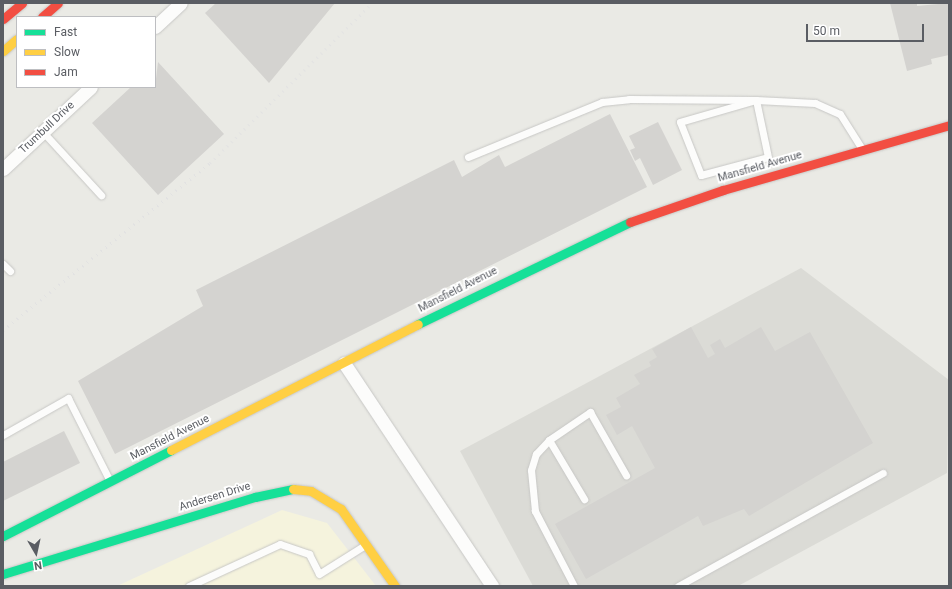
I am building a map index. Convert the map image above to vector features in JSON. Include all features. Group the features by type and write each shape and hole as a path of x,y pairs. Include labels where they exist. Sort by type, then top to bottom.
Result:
{"main road":[{"path":"3,19 22,3"},
{"path":"43,16 58,3"},
{"path":"3,51 16,40"},
{"name":"Mansfield Avenue","path":"3,536 344,362 614,228 690,200 949,125"},
{"name":"Andersen Drive","path":"3,574 254,497 293,489 311,491 327,498 341,509 395,586"}],"street":[{"path":"156,27 181,3"},
{"name":"Trumbull Drive","path":"3,169 90,88"},
{"path":"344,362 492,586"}],"lane":[{"path":"468,157 602,102 629,99 756,100 815,103 840,114 862,150"},
{"path":"756,100 768,157 701,175 680,122 756,100"},
{"path":"43,132 101,194"},
{"path":"3,264 10,270"},
{"path":"3,435 68,398 110,481"},
{"path":"574,586 535,511 531,470 536,454 549,440 590,412 626,475"},
{"path":"549,440 584,499"},
{"path":"678,586 883,473"},
{"path":"189,586 280,544 309,554 319,574 366,544"}],"shaded area":[{"path":"801,268 949,380 947,473 738,586 533,586 460,451"},
{"path":"282,510 327,523 376,586 117,586"}],"building":[{"path":"216,3 335,3 269,83 205,13"},
{"path":"890,3 917,3 917,6 949,3 949,55 931,59 932,64 907,71"},
{"path":"158,62 224,134 158,195 92,123 130,88 156,88"},
{"path":"610,114 647,187 115,454 78,381 203,306 196,290 454,160 462,177 499,155 505,167"},
{"path":"658,122 682,170 653,185 640,158 635,161 630,150 635,148 629,136"},
{"path":"691,327 708,358 715,354 710,345 720,339 725,348 761,327 775,351 810,332 873,443 749,516 744,509 703,526 698,516 586,579 555,524 655,468 632,426 617,435 606,415 621,407 616,398 640,384 634,375 651,366 649,362 657,357 652,349"},
{"path":"64,431 80,463 3,501 3,462"}],"railway":[{"path":"3,330 210,163 372,3"}],"traffic: fast":[{"path":"418,324 630,222"},
{"path":"3,536 171,450"},
{"path":"3,574 255,497 293,489"}],"traffic: slow":[{"path":"3,51 16,40"},
{"path":"171,450 418,324"},
{"path":"293,489 311,491 341,509 395,586"}],"traffic: jam":[{"path":"3,19 22,3"},
{"path":"43,16 58,3"},
{"path":"630,222 723,190 949,125"}]}
